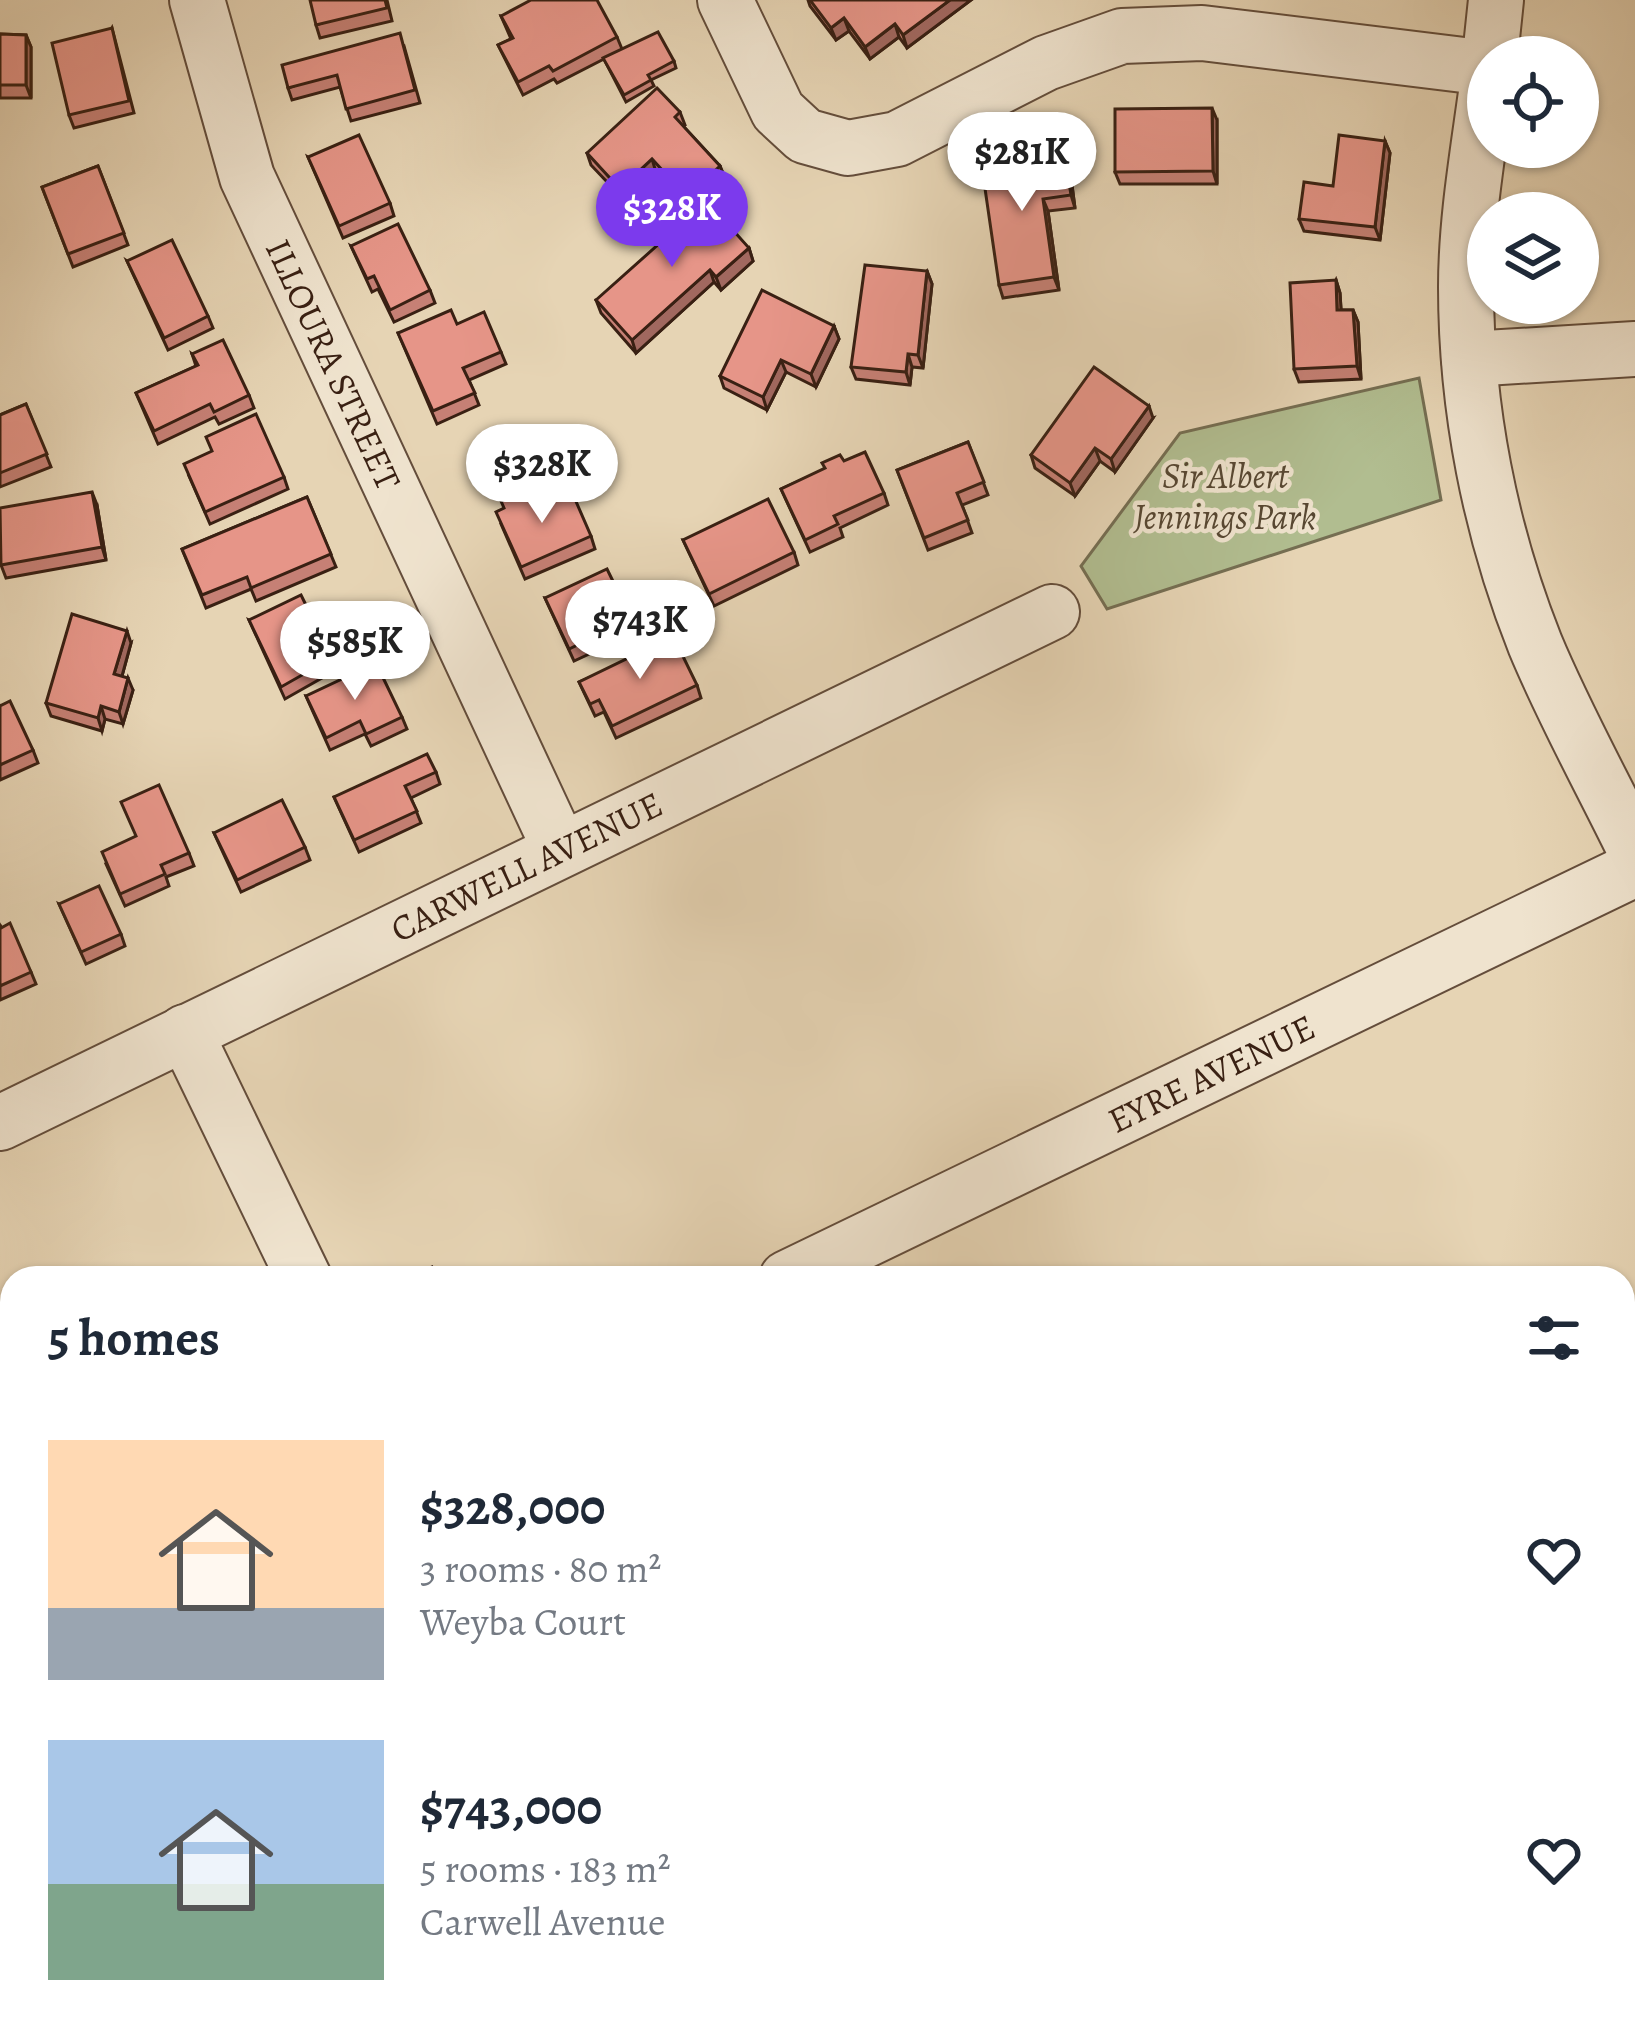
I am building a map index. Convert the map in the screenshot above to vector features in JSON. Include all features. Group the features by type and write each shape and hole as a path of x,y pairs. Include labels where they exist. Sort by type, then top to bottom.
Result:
{"street":[{"name":"ILLOURA STREET","path":"197,0 247,177 560,849"},
{"path":"725,0 778,111 805,136 848,148 897,139 1046,63 1122,36 1202,32 1467,65"},
{"path":"1492,36 1496,0"},
{"path":"1477,168 1466,284 1468,359 1480,458 1504,554 1536,646 1635,850"},
{"path":"1468,359 1635,349"},
{"name":"CARWELL AVENUE","path":"0,1124 1052,611"},
{"name":"EYRE AVENUE","path":"812,1266 1635,869"},
{"path":"185,1032 298,1266"}],"green space":[{"name":"Sir Albert Jennings Park","path":"1419,378 1441,500 1107,609 1081,566 1180,433"}],"building":[{"path":"310,0 385,0 387,8 316,25"},
{"path":"531,0 597,0 617,37 553,71 549,66 518,82 498,45 513,38 501,16"},
{"path":"810,0 950,0 903,35 895,24 865,47 844,18 831,28"},
{"path":"112,28 129,101 69,115 52,43"},
{"path":"658,32 674,61 624,95 603,58"},
{"path":"400,33 415,90 346,109 337,75 288,88 282,65"},
{"path":"0,34 26,35 26,85 0,85"},
{"path":"657,88 680,112 675,117 720,166 686,196 652,159 620,189 587,153"},
{"path":"1212,108 1213,171 1115,172 1115,109"},
{"path":"359,135 390,203 339,226 308,157"},
{"path":"1339,135 1385,141 1375,227 1299,219 1304,182 1333,186"},
{"path":"1033,153 1034,162 1065,158 1071,195 1043,199 1054,277 999,285 981,161"},
{"path":"98,166 124,233 68,254 42,187"},
{"path":"707,201 749,248 716,277 710,270 632,340 596,300"},
{"path":"398,224 430,290 390,310 374,276 367,279 351,246"},
{"path":"172,240 208,316 164,338 127,261"},
{"path":"865,265 927,271 918,355 908,354 906,372 851,367"},
{"path":"1336,280 1337,310 1353,310 1357,366 1294,369 1290,283"},
{"path":"762,290 834,326 811,374 781,360 763,397 720,376"},
{"path":"451,310 457,324 484,312 501,352 463,368 475,393 433,411 398,333"},
{"path":"223,340 249,395 214,412 210,404 154,431 136,393 198,365 192,354"},
{"path":"1094,367 1149,406 1111,459 1095,448 1070,483 1031,455"},
{"path":"26,404 47,454 0,473 0,415"},
{"path":"256,414 284,477 205,512 184,464 212,451 206,437"},
{"path":"968,442 984,482 957,493 968,520 924,538 897,470"},
{"path":"865,452 884,493 834,516 838,524 805,540 781,489 825,468 822,463 840,455 844,461"},
{"path":"526,490 534,507 571,490 591,536 521,567 496,512 504,508 501,501"},
{"path":"92,492 102,547 1,565 0,508"},
{"path":"307,497 331,554 251,588 247,577 202,595 182,549"},
{"path":"768,499 794,552 709,594 683,540"},
{"path":"607,569 629,614 569,649 545,598"},
{"path":"301,595 332,658 281,687 249,620"},
{"path":"72,614 127,631 114,674 128,678 119,712 101,706 98,718 46,703"},
{"path":"675,640 697,685 612,726 599,700 590,704 579,682"},
{"path":"376,663 402,717 366,734 360,721 326,738 306,696"},
{"path":"10,701 33,750 0,765 0,706"},
{"path":"427,754 436,772 405,786 417,811 354,840 334,797"},
{"path":"159,785 189,853 161,865 165,874 120,894 102,852 136,836 121,802"},
{"path":"282,800 305,847 237,880 214,833"},
{"path":"99,886 121,934 81,952 59,904"},
{"path":"10,923 31,972 0,986 0,925"}]}
